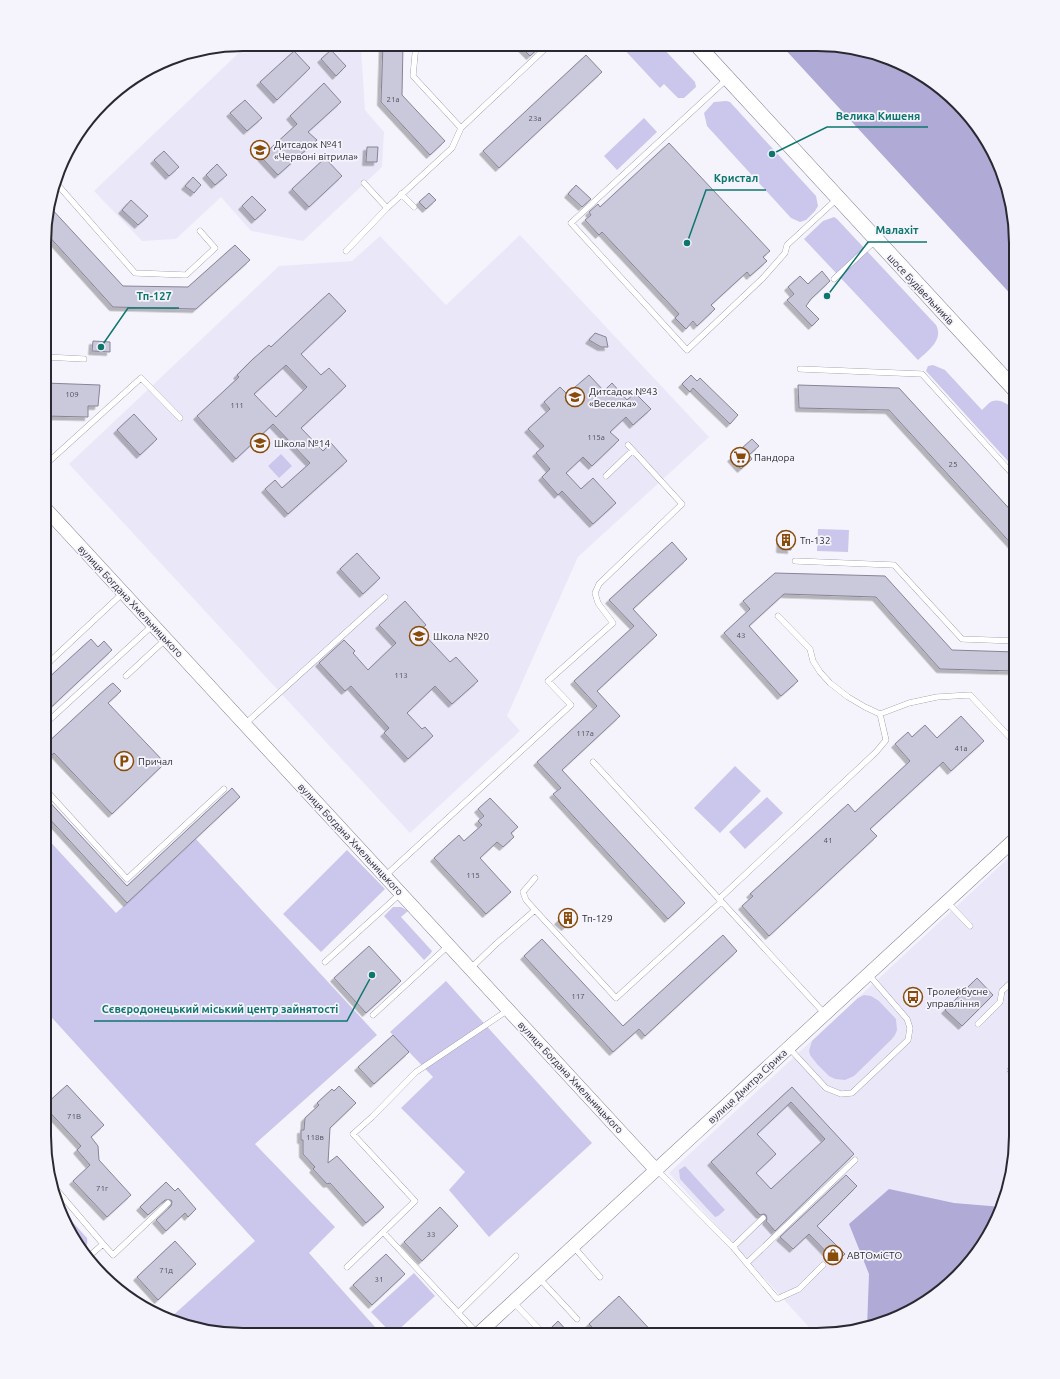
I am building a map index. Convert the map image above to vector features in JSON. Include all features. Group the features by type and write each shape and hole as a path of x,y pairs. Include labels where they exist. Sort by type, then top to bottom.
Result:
{"main road":[{"name":"шосе Будівельників","path":"702,51 1009,383"}],"street":[{"name":"вулиця Богдана Хмельницького","path":"51,514 656,1170"},
{"name":"вулиця Дмитра Сірика","path":"485,1328 1009,844"}],"lane":[{"path":"415,51 413,76 461,128"},
{"path":"346,251 401,194 452,148 461,128 543,51"},
{"path":"728,79 571,223 687,350 763,278 785,253 787,245 838,198"},
{"path":"364,183 387,208"},
{"path":"60,187 134,273 186,274 215,248 200,231"},
{"path":"401,194 414,207"},
{"path":"834,279 876,239"},
{"path":"51,357 84,359"},
{"path":"800,369 922,374 1009,470"},
{"path":"51,460 141,378 180,418"},
{"path":"385,876 571,705 548,681 613,623 598,603 595,593 599,584 682,504 628,445"},
{"path":"606,476 632,451"},
{"path":"796,561 894,565 962,639 1009,641"},
{"path":"51,660 124,593"},
{"path":"245,724 385,597"},
{"path":"778,616 810,649 813,661 830,683 848,697 865,707 880,714 909,704 930,699 970,695 1009,737"},
{"path":"51,718 153,624"},
{"path":"126,676 166,639"},
{"path":"535,878 523,892 526,900 616,998 876,752 886,740 880,714"},
{"path":"593,762 825,1014"},
{"path":"51,796 127,879 224,789"},
{"path":"325,962 401,893"},
{"path":"947,902 970,926"},
{"path":"470,969 535,910"},
{"path":"373,1015 449,945"},
{"path":"789,1048 826,1088 841,1094 852,1093 900,1049 908,1040 910,1028 907,1019 868,974"},
{"path":"978,1024 1000,1002 1002,992 1009,985"},
{"path":"347,1267 415,1201 353,1134 372,1117 416,1072 508,1010"},
{"path":"747,1263 855,1160"},
{"path":"656,1170 733,1247 777,1299 799,1289 823,1265"},
{"path":"60,1194 113,1255 168,1203"},
{"path":"733,1247 763,1218"},
{"path":"383,1232 472,1328"},
{"path":"92,1254 103,1244"},
{"path":"573,1246 600,1277"},
{"path":"458,1313 516,1256"},
{"path":"538,1278 577,1319"},
{"path":"513,1302 538,1328"}],"shaded area":[{"name":"Дитсадок №41 «Червоні вітрила»","path":"241,51 361,51 365,110 384,132 382,167 303,241 251,231 221,197 176,239 142,241 94,191"},
{"path":"626,51 666,51 695,82 696,87 684,98 678,98 664,84 660,88"},
{"path":"787,51 830,51 879,61 924,83 953,107 977,136 999,181 1009,230 1009,292"},
{"path":"714,102 730,102 816,196 818,206 806,220 800,222 791,218 707,126 704,113"},
{"path":"644,118 657,132 617,170 604,156"},
{"path":"834,217 936,325 938,336 934,345 918,360 804,239 823,221"},
{"path":"520,235 709,437 578,557 507,716 520,731 410,833 69,464 279,266 352,261 380,236 446,305"},
{"path":"933,365 945,370 982,410 989,403 996,400 1004,402 1009,406 1009,462 926,371 928,366"},
{"path":"281,454 292,466 279,478 268,466"},
{"path":"818,529 849,530 848,552 817,551"},
{"path":"735,766 761,791 720,833 694,808"},
{"path":"767,797 783,813 745,849 729,832"},
{"path":"196,839 377,1035 255,1144 335,1227 309,1253 375,1327 230,1328 205,1324 174,1315 255,1241 51,1017 51,843 116,913"},
{"path":"347,850 385,889 321,952 283,914"},
{"path":"1009,857 1009,1149 999,1198 989,1221 977,1243 953,1272 924,1296 879,1318 830,1328 810,1328 669,1173"},
{"path":"393,907 401,907 408,911 401,917 432,951 424,960 384,916"},
{"path":"446,981 592,1143 489,1237 449,1190 465,1172 401,1108 433,1077 390,1032"},
{"path":"864,995 871,996 879,1001 896,1019 897,1030 892,1039 854,1076 845,1080 835,1079 829,1076 810,1055 809,1051 812,1041 858,998"},
{"path":"685,1166 725,1210 718,1216 715,1217 680,1179 679,1170"},
{"path":"889,1189 954,1203 995,1206 977,1243 953,1272 924,1296 891,1313 867,1321 869,1274 849,1224"},
{"path":"70,1220 87,1238 86,1247 83,1243"},
{"path":"414,1273 435,1296 400,1328 386,1328 371,1312"}],"building":[{"path":"294,51 310,68 277,100 260,82"},
{"path":"330,51 332,51 346,66 336,76 321,59"},
{"path":"383,51 403,51 402,95 445,141 430,155 381,102"},
{"path":"525,51 535,51 530,56"},
{"path":"586,55 602,72 499,168 483,151"},
{"path":"324,83 341,102 308,132 317,140 278,175 261,157 297,124 290,116"},
{"path":"245,100 262,118 247,131 230,113"},
{"path":"669,143 770,251 763,257 767,261 750,276 747,272 711,305 715,309 697,326 693,321 686,329 675,318 679,314 602,232 599,235 585,220 591,215 589,212 598,204 600,207"},
{"path":"367,147 378,147 377,162 366,162"},
{"path":"164,151 179,167 169,176 154,160"},
{"path":"325,158 342,176 309,207 292,189"},
{"path":"217,164 227,175 215,185 206,175"},
{"path":"193,177 201,185 194,193 185,186"},
{"path":"576,185 591,199 582,207 568,194"},
{"path":"429,193 436,200 426,209 419,202"},
{"path":"252,196 266,210 255,220 242,206"},
{"path":"131,200 148,216 138,225 122,210"},
{"path":"54,211 123,286 188,287 235,245 250,260 196,309 113,307 51,239"},
{"path":"822,271 830,281 811,299 806,306 819,319 812,326 787,300 794,294 788,287 800,276 808,284"},
{"path":"329,293 346,311 301,354 321,375 329,368 346,386 301,428 323,451 331,443 347,461 288,514 265,489 275,480 282,488 310,463 273,424 236,459 197,416 239,377 237,375 253,359 269,345 271,347","holes":["286,365 307,387 276,417 254,394"]},
{"path":"595,333 606,337 608,347 601,347 589,340"},
{"path":"93,341 110,342 110,352 92,351"},
{"path":"589,375 604,391 612,383 627,400 635,393 651,409 633,425 626,417 610,432 619,440 592,466 583,457 566,473 581,489 593,478 616,503 593,524 562,491 558,495 542,477 550,469 536,453 544,446 528,429 550,409 544,402 560,387 567,394"},
{"path":"691,375 697,381 700,378 738,415 730,424 693,388 690,392 682,384"},
{"path":"51,383 100,385 98,406 88,406 88,417 51,416"},
{"path":"798,385 899,388 1009,508 1009,541 889,410 799,408"},
{"path":"134,414 157,439 140,455 117,430"},
{"path":"752,439 759,446 749,455 752,459 741,469 731,458"},
{"name":"Тп-132","path":"781,531 791,532 791,550 780,549"},
{"path":"672,542 687,559 633,609 657,635 597,691 620,716 562,770 685,903 668,919 553,794 561,788 537,762 597,706 574,681 634,626 609,600"},
{"path":"357,553 380,578 363,594 340,569"},
{"path":"775,573 885,576 952,650 1009,652 1009,671 940,669 876,597 784,594 749,626 798,681 781,696 724,633 750,609 743,601"},
{"path":"405,601 426,625 420,630 450,662 456,657 478,681 452,704 435,686 407,713 422,729 425,727 433,736 408,759 384,733 389,728 351,686 345,691 319,663 344,640 355,651 353,653 368,670 396,643 379,625"},
{"path":"91,639 98,647 104,641 112,650 51,707 51,676"},
{"path":"113,683 121,691 108,703 165,763 112,814 54,753 51,756 51,739"},
{"path":"961,716 984,741 951,771 943,762 870,829 877,836 769,936 742,906 753,896 750,894 848,804 855,812 910,761 895,744 908,732 912,737 925,725 937,738"},
{"path":"232,788 240,797 127,903 51,821 51,804 127,886"},
{"path":"490,798 518,827 511,833 514,837 503,847 497,842 480,858 511,892 486,914 434,858 459,835 464,841 482,825 478,821 484,816 478,809"},
{"name":"Тп-129","path":"570,909 577,916 565,927 558,921"},
{"path":"723,935 737,951 645,1036 639,1029 613,1052 524,956 542,939 623,1026"},
{"path":"369,946 401,981 366,1013 334,978"},
{"path":"977,978 993,995 962,1026 945,1010"},
{"path":"393,1035 409,1052 374,1084 358,1067"},
{"path":"67,1085 104,1125 91,1137 98,1146 99,1160 131,1195 107,1217 73,1181 90,1165 77,1150 81,1146 51,1114 51,1100"},
{"path":"339,1086 356,1103 330,1128 328,1163 337,1156 384,1207 366,1223 330,1183 327,1184 313,1169 315,1167 303,1154 301,1130 304,1130 305,1118 319,1105 317,1103 332,1089 334,1091"},
{"path":"792,1087 854,1154 775,1231 766,1221 766,1215 760,1215 711,1162","holes":["791,1102 825,1139 771,1189 756,1173 776,1154 757,1134"]},
{"path":"846,1175 857,1186 817,1226 845,1254 836,1262 809,1234 793,1249 780,1237"},
{"path":"166,1182 175,1191 178,1188 196,1209 188,1217 185,1213 166,1231 156,1220 171,1206 171,1200 165,1200 148,1215 140,1207"},
{"path":"440,1207 458,1226 422,1261 404,1242"},
{"path":"175,1241 196,1264 158,1300 137,1277"},
{"path":"386,1254 405,1274 372,1305 353,1285"},
{"path":"619,1296 649,1328 593,1328 589,1324"},
{"path":"558,1321 564,1328 551,1328"}],"place":[{"name":"Дитсадок №41 «Червоні вітрила»","path":"260,150"},
{"name":"Велика Кишеня","path":"772,154"},
{"name":"Кристал","path":"687,243"},
{"name":"Малахіт","path":"827,296"},
{"name":"Тп-127","path":"101,347"},
{"name":"Дитсадок №43 «Веселка»","path":"575,397"},
{"name":"Школа №14","path":"260,443"},
{"name":"Пандора","path":"740,457"},
{"name":"Тп-132","path":"786,540"},
{"name":"Школа №20","path":"419,636"},
{"name":"Причал","path":"124,761"},
{"name":"Тп-129","path":"568,918"},
{"name":"Сєвєродонецький міський центр зайнятості","path":"372,975"},
{"name":"Тролейбусне управління","path":"913,997"},
{"name":"АВТОміСТО","path":"833,1255"}]}
